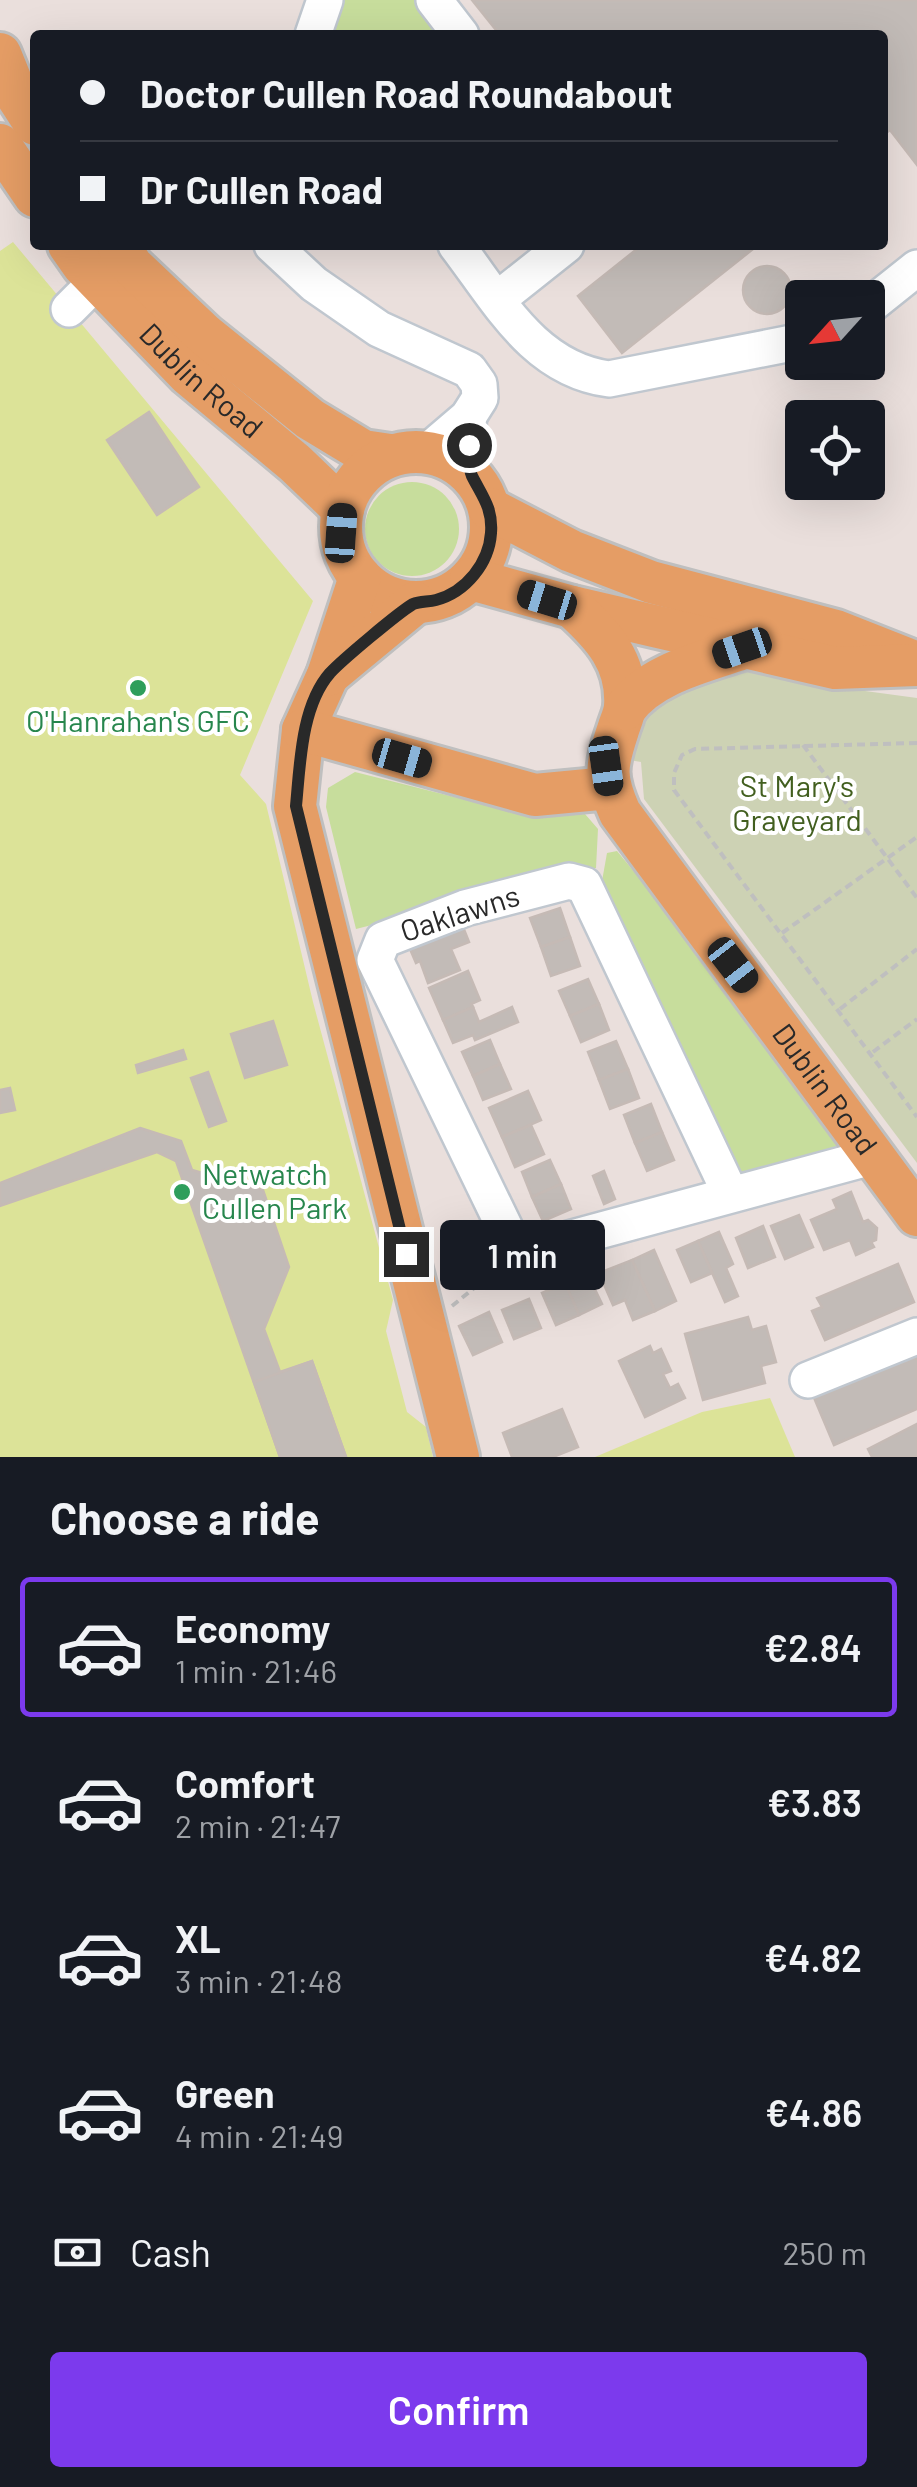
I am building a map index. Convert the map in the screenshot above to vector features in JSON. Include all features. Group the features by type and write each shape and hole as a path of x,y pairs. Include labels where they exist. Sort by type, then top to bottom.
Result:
{"main road":[{"path":"0,54 30,116"},
{"path":"0,145 30,189"},
{"name":"Dublin Road","path":"73,250 188,374 295,463 342,509"},
{"name":"Dublin Road","path":"95,278 132,266 205,335 310,418 363,451 409,453"},
{"path":"480,491 491,534 485,558 471,579 455,592 415,603 385,595 360,577 346,556 342,509 352,486 369,467 409,453 450,459 480,491 571,551 651,582 836,631 917,664"},
{"path":"360,577 328,675 303,730 296,806 458,1457"},
{"path":"471,579 572,608 836,668 917,664"},
{"path":"303,730 535,794 609,788 606,766 629,703 651,582"},
{"path":"328,675 415,603"},
{"path":"572,608 604,636 620,664 629,703"},
{"path":"629,703 682,668 742,648"},
{"name":"Dublin Road","path":"609,788 620,813 646,851 917,1215"}],"street":[{"path":"315,30 325,0"},
{"path":"434,0 458,30"},
{"path":"277,250 314,284 379,329 469,370 478,384 480,398 468,417 409,453"},
{"path":"460,250 528,339 554,362 586,376 609,379 785,344"},
{"path":"498,299 553,250"},
{"path":"885,293 917,268"},
{"path":"468,417 480,491"},
{"name":"Oaklawns","path":"517,1253 375,960 382,940 466,908 569,881 584,884 730,1193"},
{"path":"517,1253 874,1156"},
{"path":"808,1380 917,1336"}],"path":[{"path":"917,742 695,749 682,754 674,772 674,790 917,1117"},
{"path":"803,745 917,898"},
{"path":"782,932 917,838"},
{"path":"840,1009 917,949"},
{"path":"871,1054 917,1019"},
{"path":"425,1328 517,1253"}],"green space":[{"path":"336,0 420,0 443,30 325,30"},
{"path":"13,242 313,601 240,775 266,804 313,1002 393,1300 386,1331 407,1412 426,1427 433,1457 0,1457 0,251"},
{"path":"412,482 430,486 445,496 455,511 459,529 455,547 445,562 430,572 412,576 394,572 379,562 369,547 365,529 369,511 379,496 394,486"},
{"name":"St Mary's Graveyard","path":"748,665 806,683 917,698 917,1163 644,799 641,762 629,760 647,702"},
{"path":"355,772 530,816 585,814 598,829 596,868 356,929 326,807 328,788"},
{"path":"617,851 673,919 838,1143 833,1156 739,1175 599,898 607,853"},
{"path":"770,1398 795,1457 595,1457 702,1412"}],"building":[{"path":"472,0 917,0 917,165 888,132 888,30 496,30"},
{"path":"636,250 752,250 622,353 578,296"},
{"path":"767,266 784,273 789,280 785,280 784,307 767,314 750,307 743,290 750,273"},
{"path":"149,412 199,487 157,515 107,440"},
{"path":"560,908 570,937 541,947 530,918"},
{"path":"463,927 469,942 451,949 460,970 428,983 420,961 416,963 410,949"},
{"path":"570,937 580,966 551,976 541,947"},
{"path":"468,971 480,1000 443,1020 429,988"},
{"path":"588,979 599,1004 570,1016 559,991"},
{"path":"599,1004 609,1030 581,1042 570,1016"},
{"path":"473,1007 479,1022 512,1007 518,1022 475,1040 473,1035 453,1043 443,1020"},
{"path":"273,1021 287,1065 245,1078 231,1034"},
{"path":"490,1040 500,1064 473,1076 462,1052"},
{"path":"616,1041 628,1069 599,1080 588,1052"},
{"path":"183,1050 186,1059 138,1073 136,1065"},
{"path":"500,1064 511,1089 483,1100 473,1076"},
{"path":"628,1069 639,1098 610,1109 599,1080"},
{"path":"208,1072 226,1121 209,1127 191,1078"},
{"path":"10,1088 15,1110 0,1113 0,1090"},
{"path":"528,1091 541,1120 502,1137 489,1108"},
{"path":"651,1104 662,1132 635,1143 624,1115"},
{"path":"531,1125 544,1154 515,1167 502,1137"},
{"path":"140,1128 181,1141 192,1170 263,1190 289,1267 264,1329 280,1372 312,1361 346,1457 280,1457 176,1161 157,1152 0,1206 0,1183"},
{"path":"662,1132 674,1160 647,1171 635,1143"},
{"path":"550,1160 561,1184 532,1197 522,1172"},
{"path":"604,1171 615,1199 604,1204 593,1176"},
{"path":"561,1184 571,1209 543,1221 532,1197"},
{"path":"851,1192 863,1222 868,1220 877,1228 876,1240 871,1242 874,1247 856,1255 850,1240 824,1250 811,1220 837,1209 833,1200"},
{"path":"799,1215 813,1247 785,1259 771,1226"},
{"path":"763,1226 775,1257 748,1268 736,1238"},
{"path":"719,1232 733,1264 726,1268 738,1296 725,1302 698,1241"},
{"path":"698,1241 712,1273 691,1282 677,1250"},
{"path":"654,1250 676,1301 655,1311 632,1260"},
{"path":"632,1260 655,1311 633,1320 625,1300 613,1305 599,1273"},
{"path":"898,1264 914,1302 825,1340 812,1311 822,1307 817,1298"},
{"path":"587,1273 602,1304 579,1315 565,1283"},
{"path":"565,1283 579,1315 556,1325 542,1293"},
{"path":"529,1299 541,1328 514,1339 502,1310"},
{"path":"489,1312 502,1342 473,1355 459,1326"},
{"path":"748,1317 752,1330 766,1326 776,1362 761,1366 765,1383 703,1400 685,1334"},
{"path":"650,1346 653,1353 661,1349 671,1371 663,1374 670,1388 678,1384 685,1398 645,1417 619,1361"},
{"path":"917,1348 917,1409 834,1445 812,1393"},
{"path":"312,1361 346,1457 280,1457 254,1382"},
{"path":"562,1409 578,1447 553,1457 512,1457 503,1433"},
{"path":"917,1424 917,1457 872,1457 868,1449"}],"place":[{"name":"O'Hanrahan's GFC","path":"138,688"},
{"name":"Netwatch Cullen Park","path":"182,1192"}],"route":[{"path":"406,1254 296,806 303,730 328,675 415,603 455,592 471,579 485,558 491,534 490,510 470,473 469,445"}]}
